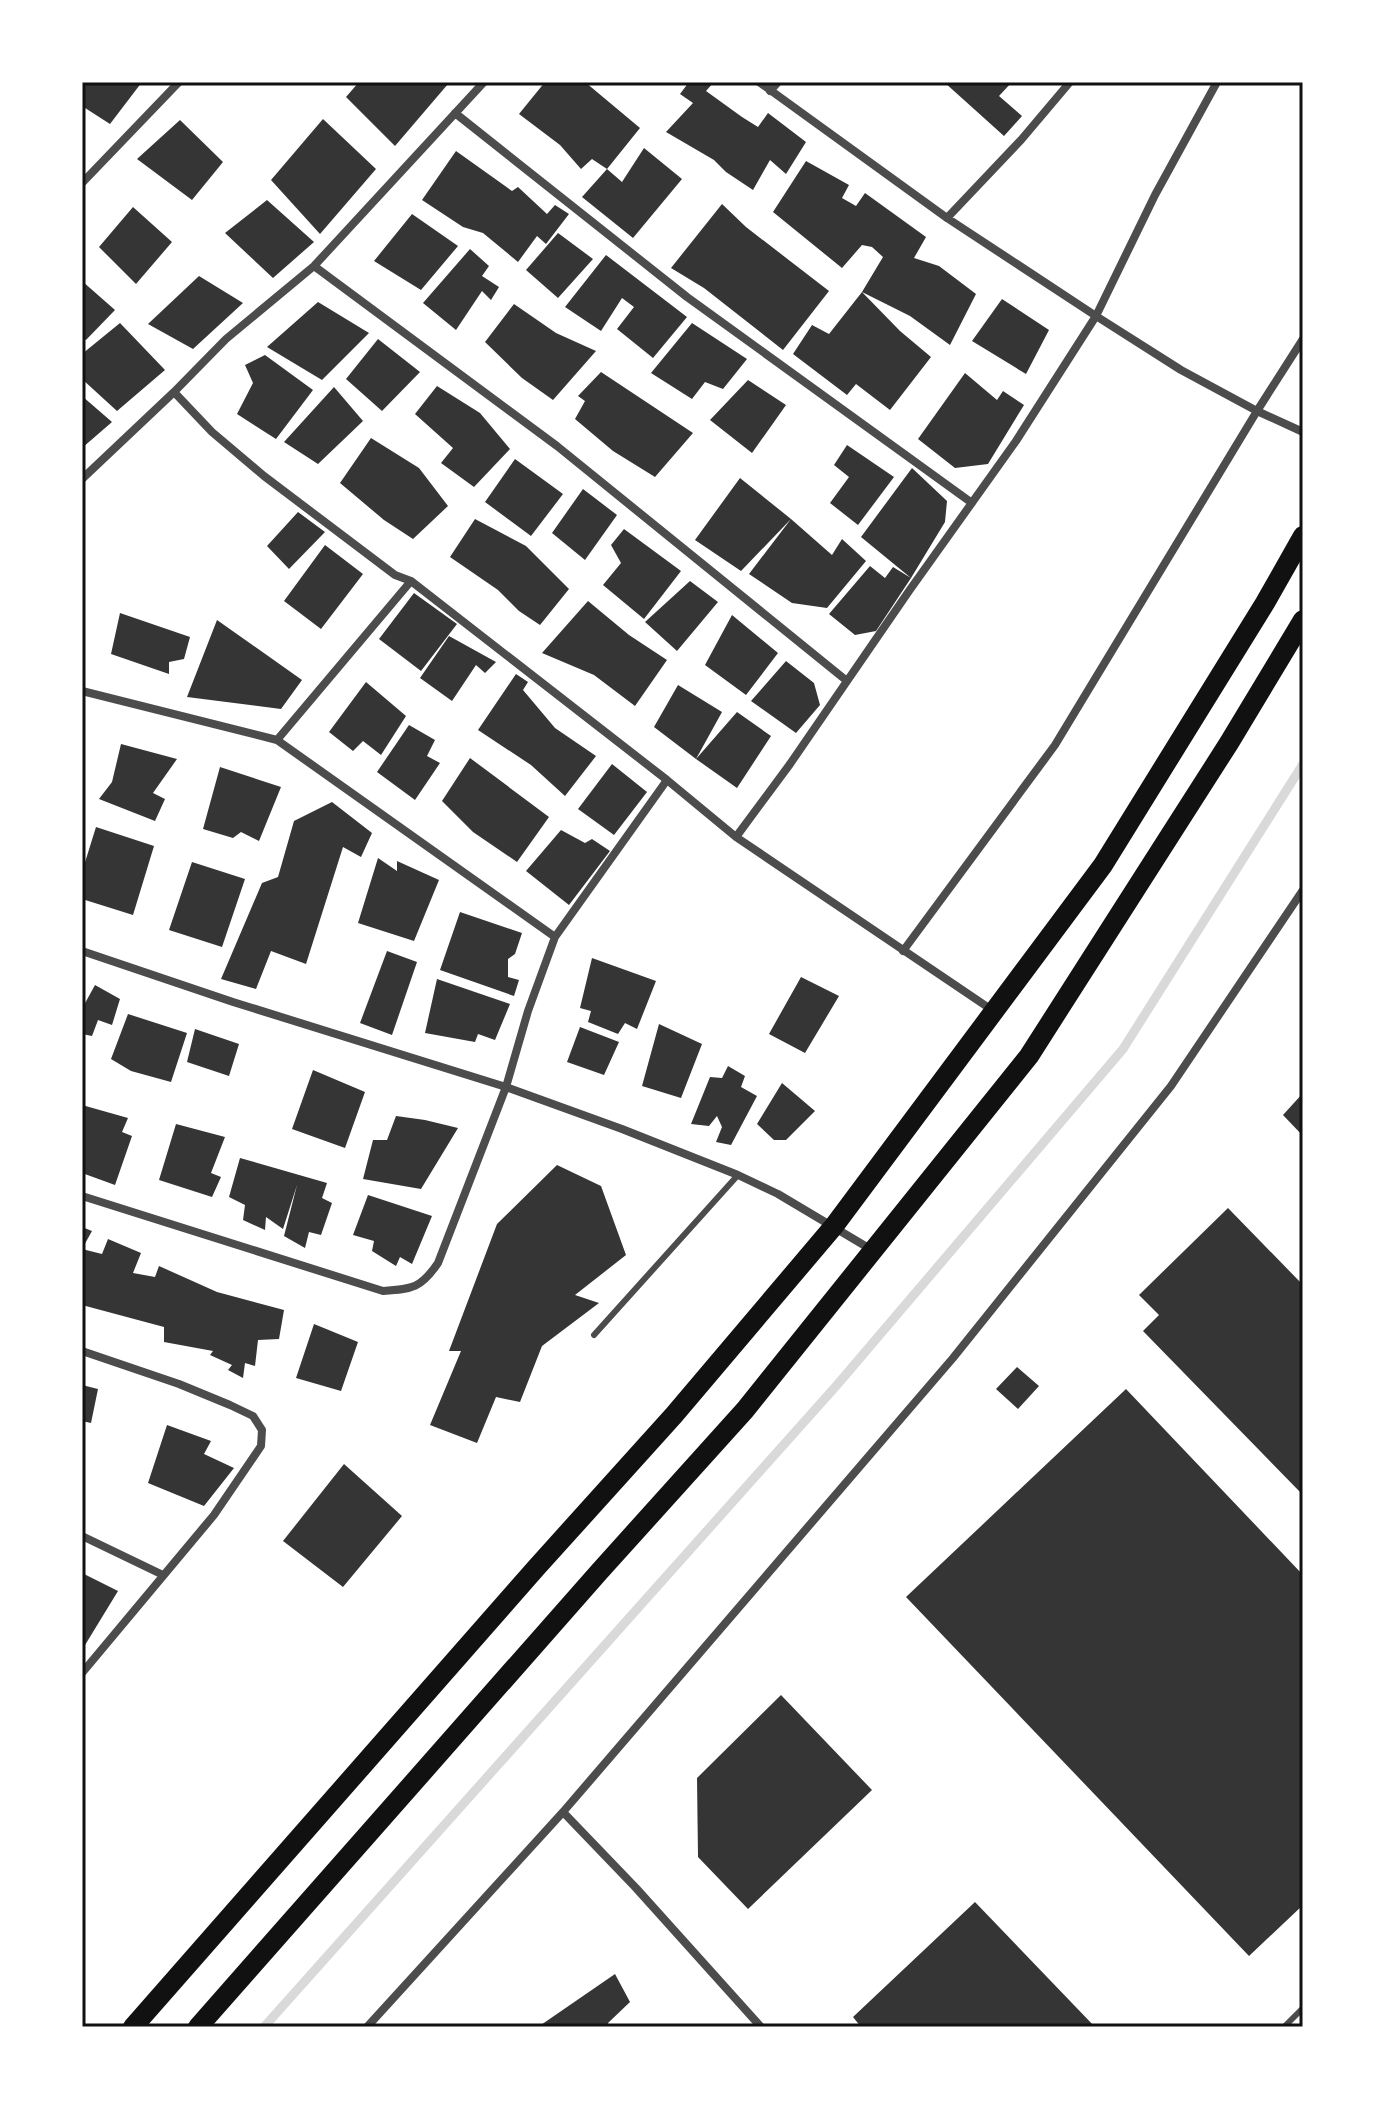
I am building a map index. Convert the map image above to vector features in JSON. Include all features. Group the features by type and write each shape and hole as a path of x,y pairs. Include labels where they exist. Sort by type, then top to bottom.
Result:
{"main road":[{"path":"133,2027 674,1415 834,1226 1103,865 1303,536"},
{"path":"198,2027 745,1410 1029,1056 1229,743 1303,620"}],"street":[{"path":"82,183 179,82"},
{"path":"82,479 226,339 314,266 484,82"},
{"path":"759,82 947,218 1096,316 1181,370 1303,432"},
{"path":"770,91 778,82"},
{"path":"947,218 1021,140 1070,82"},
{"path":"736,837 1016,441 1096,316 1155,195 1217,82"},
{"path":"455,113 687,297 972,503"},
{"path":"314,266 557,446 847,681"},
{"path":"903,951 1055,745 1303,339"},
{"path":"174,392 212,432 264,476 395,575 411,581 736,837 993,1011"},
{"path":"277,740 411,581"},
{"path":"82,691 277,740 555,937"},
{"path":"82,1196 383,1291 406,1289 426,1280 438,1263 506,1087 528,1011 555,937 667,780"},
{"path":"367,2027 563,1812 963,1346 1171,1086 1303,890"},
{"path":"82,951 233,1002 506,1087 622,1129 778,1194 874,1251"},
{"path":"82,1351 230,1405 253,1416 262,1430 261,1446 214,1515 82,1673"},
{"path":"82,1536 163,1575"},
{"path":"563,1812 761,2027"}],"lane":[{"path":"594,1335 738,1175"},
{"path":"1284,2027 1303,2008"}],"building":[{"path":"82,82 142,82 110,124 82,106"},
{"path":"359,82 448,84 395,146 346,97"},
{"path":"545,82 585,82 640,128 607,169 592,159 581,169 560,145 519,114"},
{"path":"689,82 714,82 706,91 742,117 758,127 768,113 806,142 786,174 770,160 753,190 714,160 666,132 693,103 680,94"},
{"path":"944,82 1012,82 999,96 1022,116 1004,136"},
{"path":"323,119 376,169 320,234 271,180"},
{"path":"180,120 223,162 192,200 137,159"},
{"path":"644,148 682,179 633,238 582,197 607,169 622,182"},
{"path":"456,151 512,191 518,187 547,214 555,205 569,214 546,244 537,236 518,262 483,233 463,227 422,200"},
{"path":"806,161 849,185 842,198 856,206 865,193 926,237 914,258 939,266 976,294 950,345 910,316 862,292 883,257 872,247 862,245 842,268 773,212"},
{"path":"267,200 314,242 273,278 225,233"},
{"path":"722,204 746,227 829,291 783,350 704,288 671,268"},
{"path":"133,207 172,242 136,284 99,247"},
{"path":"412,214 458,246 421,290 374,261"},
{"path":"558,233 593,259 558,298 526,270"},
{"path":"470,249 489,266 482,276 499,287 491,300 482,291 456,330 423,303"},
{"path":"606,255 687,317 653,358 617,329 634,307 622,298 601,331 565,307"},
{"path":"199,276 243,303 193,349 148,324"},
{"path":"82,281 115,310 86,340 82,337"},
{"path":"862,292 931,357 890,410 856,384 847,395 793,354 812,325 829,334"},
{"path":"1002,299 1049,330 1026,374 972,341"},
{"path":"318,302 369,333 322,380 267,347"},
{"path":"514,304 556,333 596,351 553,400 522,378 485,342"},
{"path":"120,323 165,370 117,411 82,379 82,354"},
{"path":"692,323 747,359 723,389 705,382 692,399 651,373"},
{"path":"378,339 420,372 382,411 346,379"},
{"path":"265,355 313,390 276,439 237,414 253,383 245,365"},
{"path":"601,372 693,433 655,477 613,451 575,419 585,401 578,396"},
{"path":"965,373 997,400 1003,391 1024,405 988,464 955,468 918,439"},
{"path":"748,380 786,405 752,453 710,420"},
{"path":"437,386 480,413 510,449 474,487 441,463 453,448 415,414"},
{"path":"334,387 363,421 318,464 284,442"},
{"path":"82,396 112,422 82,448"},
{"path":"371,438 419,468 448,506 413,539 384,520 340,483"},
{"path":"847,445 894,477 858,525 830,503 849,477 834,465"},
{"path":"515,459 563,494 531,536 485,502"},
{"path":"912,468 947,501 945,522 911,578 861,537"},
{"path":"740,478 791,519 741,571 695,540"},
{"path":"583,489 617,515 585,560 552,533"},
{"path":"298,512 325,532 289,569 267,546"},
{"path":"475,519 526,546 569,589 540,625 519,611 498,590 450,557"},
{"path":"791,519 832,555 842,539 866,561 827,608 792,603 749,574"},
{"path":"624,529 681,571 644,619 603,585 621,563 611,545"},
{"path":"325,545 363,574 321,629 284,601"},
{"path":"870,566 885,578 893,567 911,578 876,631 855,635 829,614"},
{"path":"690,581 718,602 677,651 645,622"},
{"path":"414,593 457,624 421,671 379,639"},
{"path":"588,601 629,635 667,660 635,706 594,675 542,653"},
{"path":"120,613 190,637 184,659 169,662 169,674 111,654"},
{"path":"732,615 778,653 746,695 705,665"},
{"path":"217,620 302,680 281,709 187,697"},
{"path":"449,636 496,662 485,673 476,665 452,701 420,678"},
{"path":"786,661 814,683 820,705 796,733 751,701"},
{"path":"516,674 528,682 523,690 555,728 596,756 565,796 531,765 478,730"},
{"path":"366,682 406,716 381,755 363,741 353,751 329,732"},
{"path":"678,685 722,712 696,759 654,727"},
{"path":"737,712 771,736 737,788 696,759"},
{"path":"409,725 435,740 427,756 440,763 415,800 377,772"},
{"path":"121,744 177,759 153,793 165,799 155,821 99,799 112,782"},
{"path":"470,758 549,817 517,862 473,832 442,801"},
{"path":"612,764 647,792 614,835 578,809"},
{"path":"220,767 281,787 259,841 241,832 233,838 203,829"},
{"path":"332,802 372,833 361,857 343,847 306,964 271,951 256,989 221,979 262,883 278,877 294,821"},
{"path":"96,827 154,846 133,915 82,899 82,872"},
{"path":"561,830 585,843 592,839 610,851 569,905 526,871"},
{"path":"378,858 397,871 397,861 439,880 414,941 358,923"},
{"path":"192,862 245,879 222,947 169,930"},
{"path":"460,912 522,933 515,954 508,959 508,977 519,980 514,996 440,970"},
{"path":"387,951 417,962 392,1035 360,1023"},
{"path":"592,958 656,981 637,1029 625,1023 618,1034 588,1022 591,1011 580,1008"},
{"path":"801,977 839,996 805,1053 769,1034"},
{"path":"437,979 510,1004 495,1040 478,1034 475,1042 425,1033"},
{"path":"95,985 120,999 112,1025 98,1020 92,1036 82,1034 82,1004"},
{"path":"128,1014 187,1033 171,1082 131,1071 111,1059"},
{"path":"659,1024 702,1044 681,1098 642,1086"},
{"path":"580,1027 619,1042 604,1075 567,1062"},
{"path":"195,1029 239,1044 229,1076 187,1062"},
{"path":"728,1066 745,1076 741,1087 757,1096 731,1145 716,1142 722,1127 717,1116 709,1126 691,1124 710,1077 722,1078"},
{"path":"313,1070 365,1092 345,1148 292,1129"},
{"path":"782,1083 815,1111 786,1140 774,1140 757,1124"},
{"path":"1303,1093 1303,1136 1283,1115"},
{"path":"82,1105 128,1118 122,1132 132,1136 115,1185 82,1173"},
{"path":"396,1116 458,1128 421,1189 363,1179 373,1140 387,1140"},
{"path":"176,1124 225,1137 211,1173 221,1177 212,1197 159,1180"},
{"path":"240,1158 327,1183 322,1198 332,1203 321,1235 309,1232 305,1248 284,1236 297,1185 283,1229 266,1217 265,1230 243,1220 245,1205 229,1197"},
{"path":"557,1165 601,1186 626,1255 575,1295 599,1303 542,1346 520,1402 496,1397 477,1443 430,1425 461,1351 449,1351 497,1224"},
{"path":"368,1195 432,1216 412,1264 400,1257 396,1266 372,1251 374,1241 353,1235"},
{"path":"1228,1208 1303,1285 1303,1490 1300,1492 1143,1331 1159,1315 1139,1295"},
{"path":"82,1227 92,1231 82,1249"},
{"path":"108,1239 141,1253 133,1273 155,1277 159,1266 217,1292 284,1310 279,1339 258,1340 255,1366 245,1363 243,1378 228,1370 232,1365 210,1355 213,1351 164,1342 164,1327 82,1305 82,1249 102,1254"},
{"path":"314,1324 358,1342 341,1391 296,1378"},
{"path":"1017,1367 1039,1386 1018,1409 996,1389"},
{"path":"82,1385 98,1389 91,1423 82,1421"},
{"path":"1126,1389 1303,1575 1303,1905 1249,1956 906,1597"},
{"path":"167,1425 211,1441 204,1454 234,1468 204,1506 148,1483"},
{"path":"344,1464 402,1516 343,1587 283,1541"},
{"path":"82,1573 118,1591 82,1650"},
{"path":"781,1695 872,1790 748,1909 698,1857 697,1778"},
{"path":"975,1902 1095,2027 861,2027 853,2017"},
{"path":"615,1974 630,2002 608,2023 609,2027 538,2027"}],"waterway":[{"path":"264,2027 837,1385 1123,1049 1303,764"}]}
